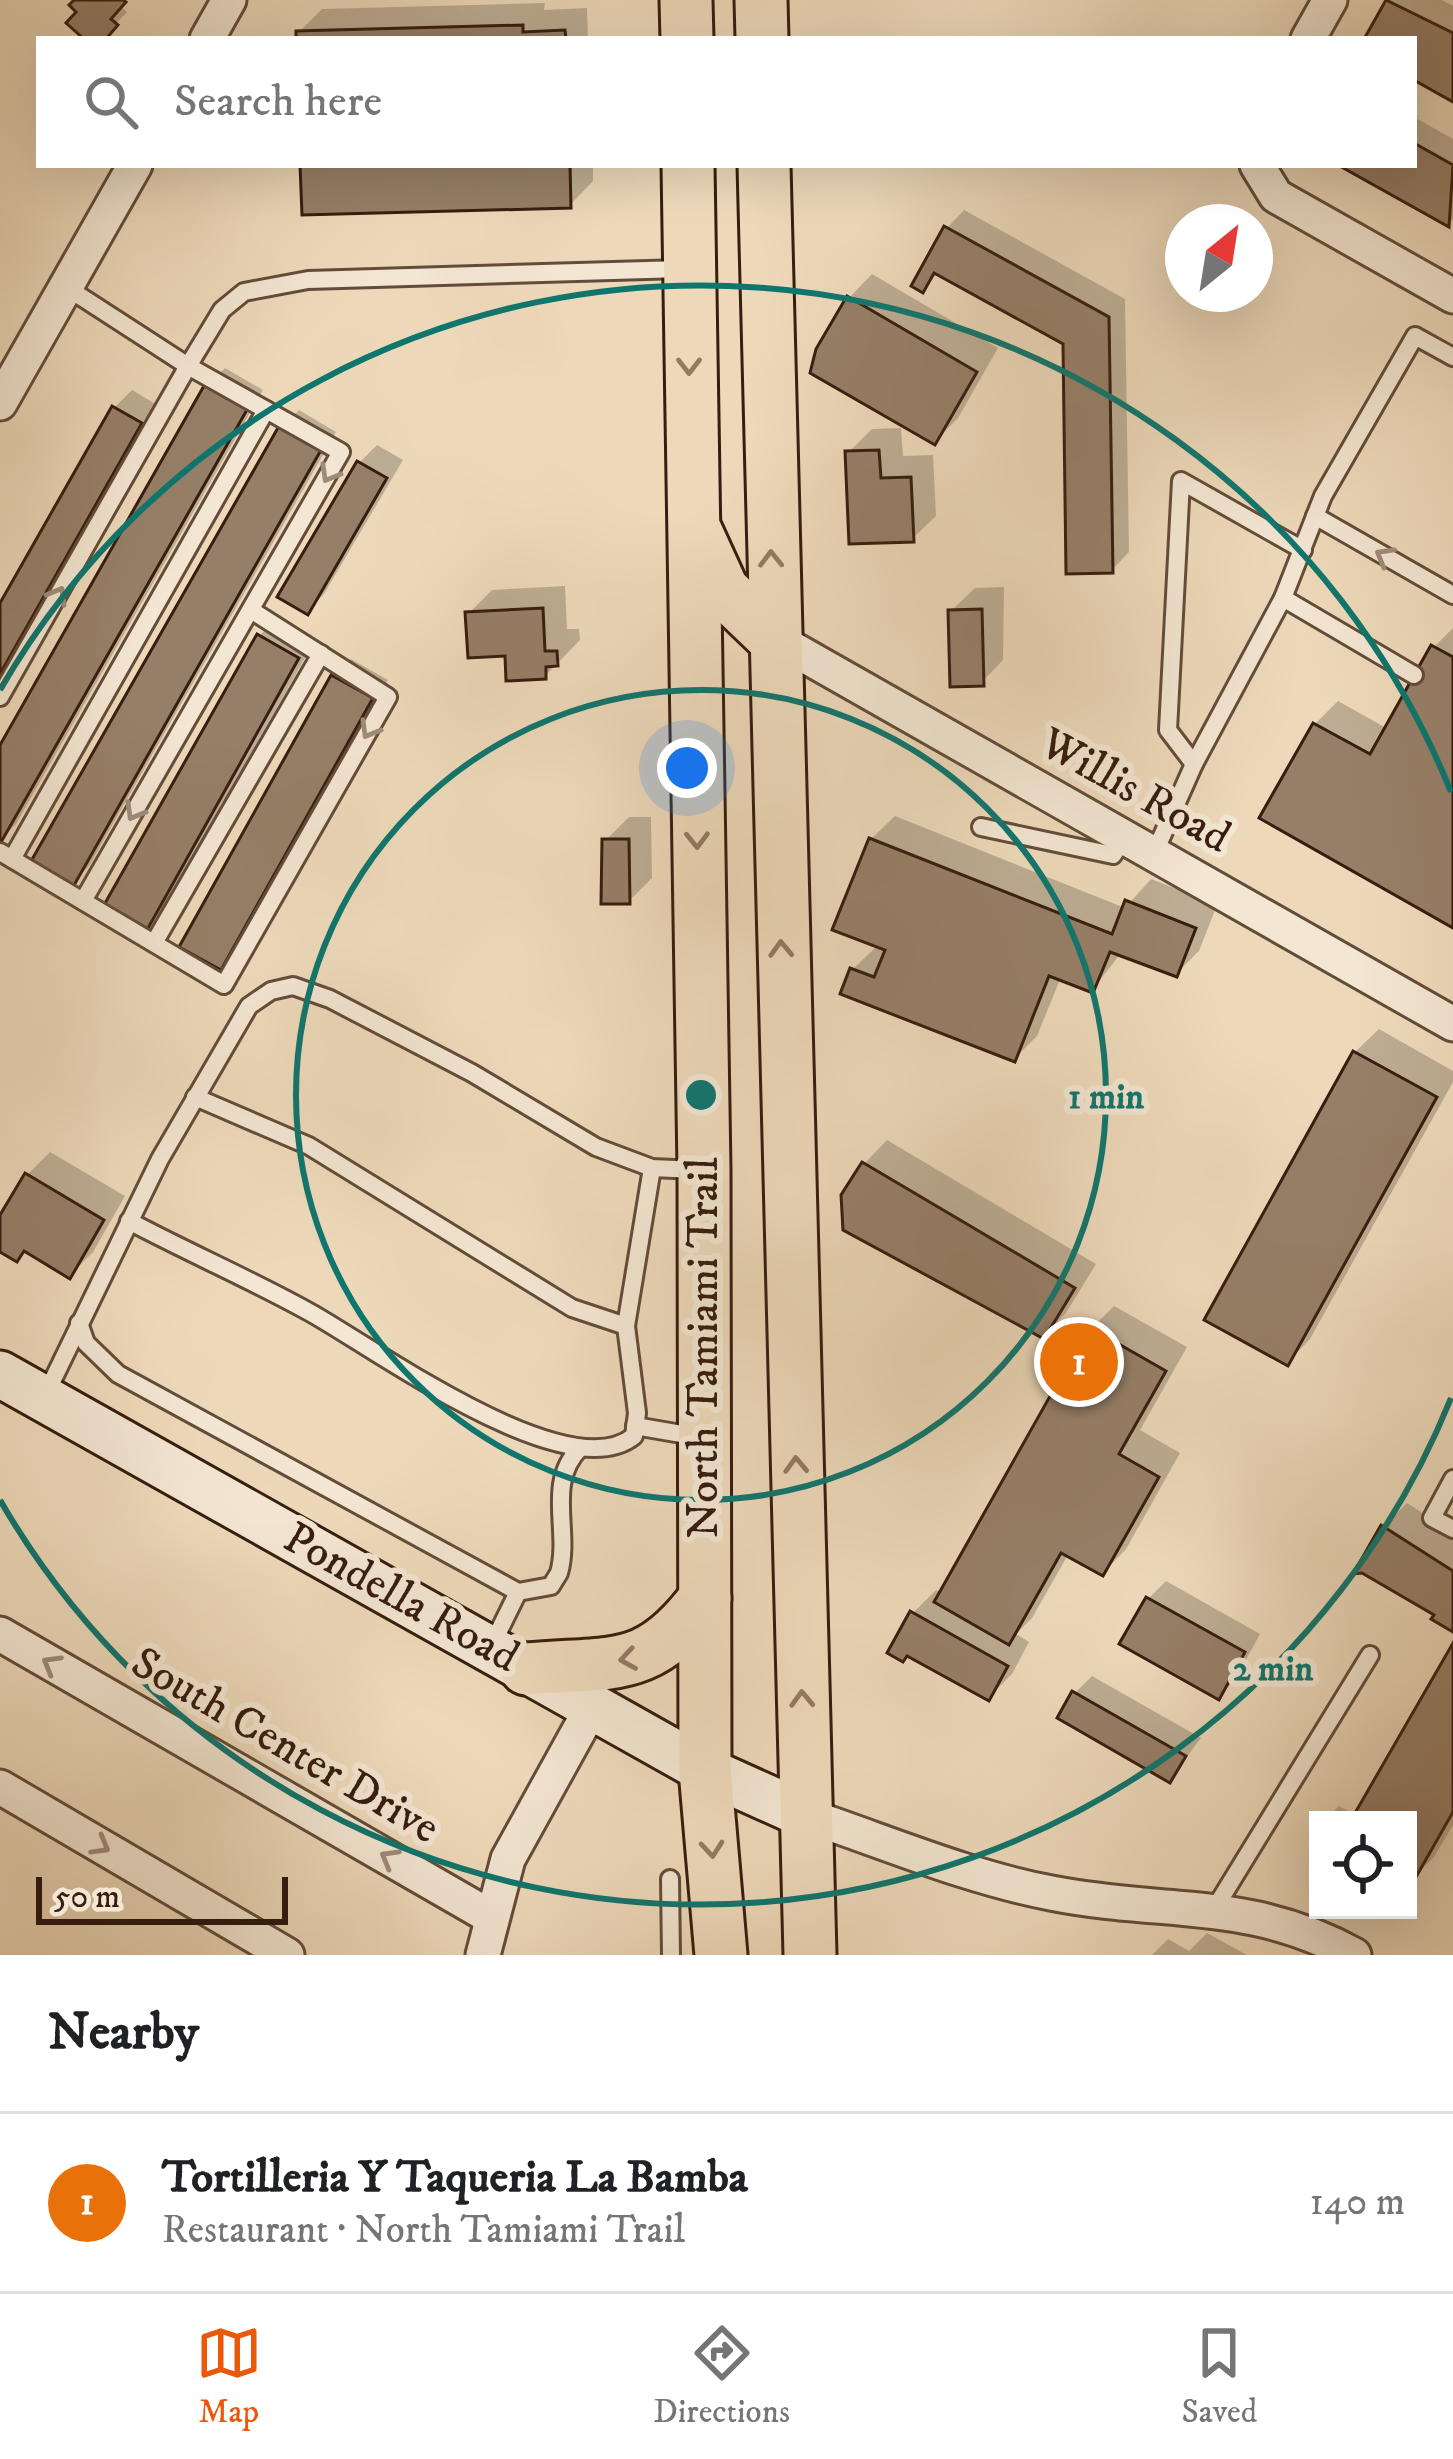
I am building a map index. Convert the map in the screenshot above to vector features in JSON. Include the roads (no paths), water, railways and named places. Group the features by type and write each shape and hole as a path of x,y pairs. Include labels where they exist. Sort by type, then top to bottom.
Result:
{"main road":[{"path":"686,0 687,36"},
{"path":"761,0 762,36"},
{"name":"North Tamiami Trail","path":"688,168 704,1170 704,1937"},
{"name":"North Tamiami Trail","path":"764,168 772,637 810,1955"},
{"path":"690,515 723,590 772,637"},
{"name":"Pondella Road","path":"0,1374 705,1770 806,1815"},
{"path":"508,1659 641,1659 678,1634 705,1598"}],"street":[{"path":"209,36 229,0"},
{"path":"1310,36 1330,0"},
{"path":"0,403 133,168"},
{"path":"1259,168 1276,196 1453,296"},
{"name":"Willis Road","path":"772,637 1453,1024"},
{"name":"South Center Drive","path":"0,1634 491,1916"},
{"path":"483,1955 508,1859 592,1706"},
{"path":"0,1787 286,1955"},
{"path":"806,1815 1049,1893 1214,1908 1297,1929 1354,1955"}],"lane":[{"path":"0,697 188,366 222,310 244,292 308,280 689,268"},
{"path":"66,287 188,366 341,452 83,901"},
{"path":"981,827 1113,855 1140,845 1194,764 1283,598 1316,516 1415,336 1453,357"},
{"path":"251,610 388,697 224,985 6,855 266,410"},
{"path":"1194,764 1168,730 1181,481 1304,550"},
{"path":"1316,516 1453,595"},
{"path":"1283,598 1414,675"},
{"path":"154,943 321,654"},
{"path":"44,1398 195,1097 249,1006 271,991 293,986 330,999 472,1073 596,1148 652,1168 704,1170"},
{"path":"195,1097 296,1139 572,1308 626,1326"},
{"path":"130,1221 308,1311 495,1419 580,1448 619,1448 634,1436 626,1326 652,1168"},
{"path":"80,1323 86,1343 118,1374 518,1592 551,1586 559,1573 562,1477 566,1461 580,1448"},
{"path":"635,1426 705,1437"},
{"path":"1453,1479 1432,1518 1453,1529"},
{"path":"508,1659 518,1592"},
{"path":"1214,1908 1370,1655"},
{"path":"670,1879 704,1937 671,1955"}],"place":[{"name":"Tortilleria Y Taqueria La Bamba","path":"1079,1362"}]}
